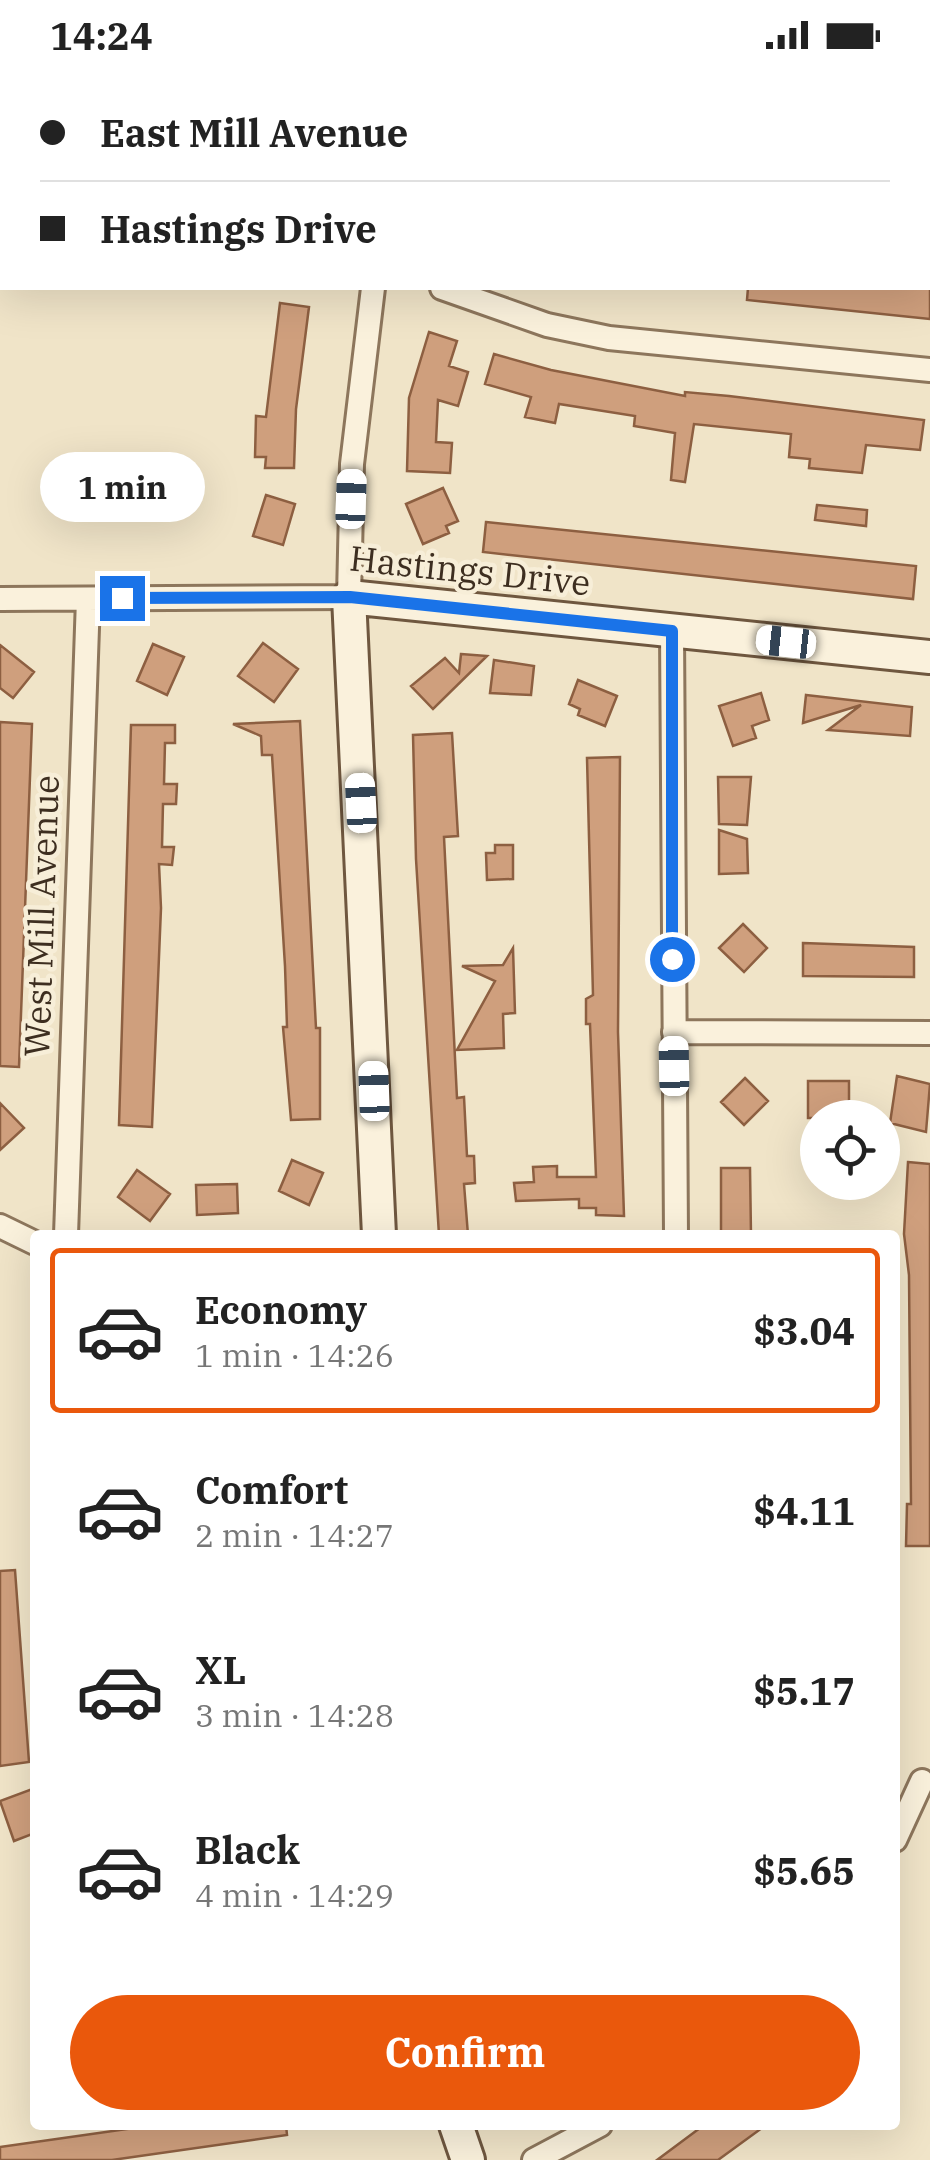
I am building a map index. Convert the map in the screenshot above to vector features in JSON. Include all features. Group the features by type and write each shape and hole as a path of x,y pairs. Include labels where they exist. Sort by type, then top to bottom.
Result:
{"street":[{"path":"373,290 352,464 350,597 379,1230"},
{"path":"448,290 547,325 608,338 930,370"},
{"name":"Hastings Drive","path":"0,599 350,597 930,657"},
{"name":"West Mill Avenue","path":"66,1230 88,599"},
{"path":"672,631 676,1230"},
{"path":"674,1032 930,1033"},
{"path":"0,1226 30,1240"},
{"path":"900,1829 922,1781"},
{"path":"457,2130 461,2159"},
{"path":"534,2160 591,2130"}],"building":[{"path":"748,290 930,290 930,319 747,300"},
{"path":"280,303 309,307 296,409 294,468 265,468 266,457 255,457 256,416 266,417"},
{"path":"429,332 457,341 449,366 468,372 458,406 438,400 436,442 452,443 450,473 407,471 409,398"},
{"path":"494,354 551,370 685,396 685,392 729,396 924,420 920,450 866,445 862,473 809,468 810,459 789,457 791,434 694,424 685,482 671,480 675,433 634,426 635,416 559,404 555,423 525,417 531,397 485,384"},
{"path":"443,488 458,521 446,526 449,533 423,544 406,504"},
{"path":"266,495 295,504 283,545 253,536"},
{"path":"817,505 867,510 866,526 815,520"},
{"path":"486,522 916,566 913,599 483,552"},
{"path":"263,643 298,669 274,702 238,676"},
{"path":"153,644 184,657 167,695 137,681"},
{"path":"0,645 34,672 13,698 0,688"},
{"path":"461,654 487,656 433,709 411,686 445,658 459,673"},
{"path":"494,660 534,666 531,695 490,693"},
{"path":"578,680 617,696 605,726 578,715 580,709 569,704"},
{"path":"761,693 769,720 752,726 756,738 733,746 719,706"},
{"path":"806,695 912,707 910,736 828,730 861,705 803,723"},
{"path":"300,721 316,1028 320,1028 320,1119 291,1120 283,1027 287,1027 285,966 272,755 262,755 261,736 233,724"},
{"path":"0,722 32,724 19,1067 0,1066"},
{"path":"131,725 175,725 175,743 165,743 164,784 177,784 176,804 163,804 162,847 174,847 172,865 159,864 161,908 152,1127 119,1125"},
{"path":"452,733 458,836 444,837 457,1098 464,1097 467,1156 474,1156 475,1183 464,1184 468,1230 439,1230 416,859 413,735"},
{"path":"620,757 618,1032 624,1216 596,1215 596,1208 579,1208 579,1199 516,1201 514,1183 534,1182 533,1167 557,1166 557,1177 596,1177 590,1024 586,1024 586,999 593,995 587,758"},
{"path":"718,777 751,777 747,825 719,824"},
{"path":"719,830 747,839 748,873 719,874"},
{"path":"495,845 513,845 513,879 487,880 486,853 495,853"},
{"path":"743,924 767,948 744,972 719,948"},
{"path":"803,943 914,947 914,977 803,976"},
{"path":"513,948 515,1013 503,1014 504,1048 457,1050 495,981 462,966 503,965"},
{"path":"897,1076 930,1084 926,1132 900,1126 900,1100 893,1100"},
{"path":"745,1078 768,1101 744,1125 721,1102"},
{"path":"808,1081 849,1081 849,1100 808,1100"},
{"path":"0,1103 24,1128 0,1150"},
{"path":"292,1160 323,1173 309,1205 279,1191"},
{"path":"908,1162 930,1164 930,1546 906,1546 907,1504 911,1504 909,1275 904,1234"},
{"path":"721,1168 750,1168 751,1230 721,1230"},
{"path":"137,1170 170,1194 150,1221 118,1197"},
{"path":"237,1184 238,1213 197,1215 196,1185"},
{"path":"15,1570 29,1762 0,1766 0,1571"},
{"path":"30,1790 30,1835 14,1841 0,1801"},
{"path":"120,2130 286,2130 287,2135 112,2160 0,2160 0,2147"},
{"path":"697,2130 759,2130 718,2160 657,2160"}],"route":[{"path":"122,598 350,597 672,631 672,959"}]}
